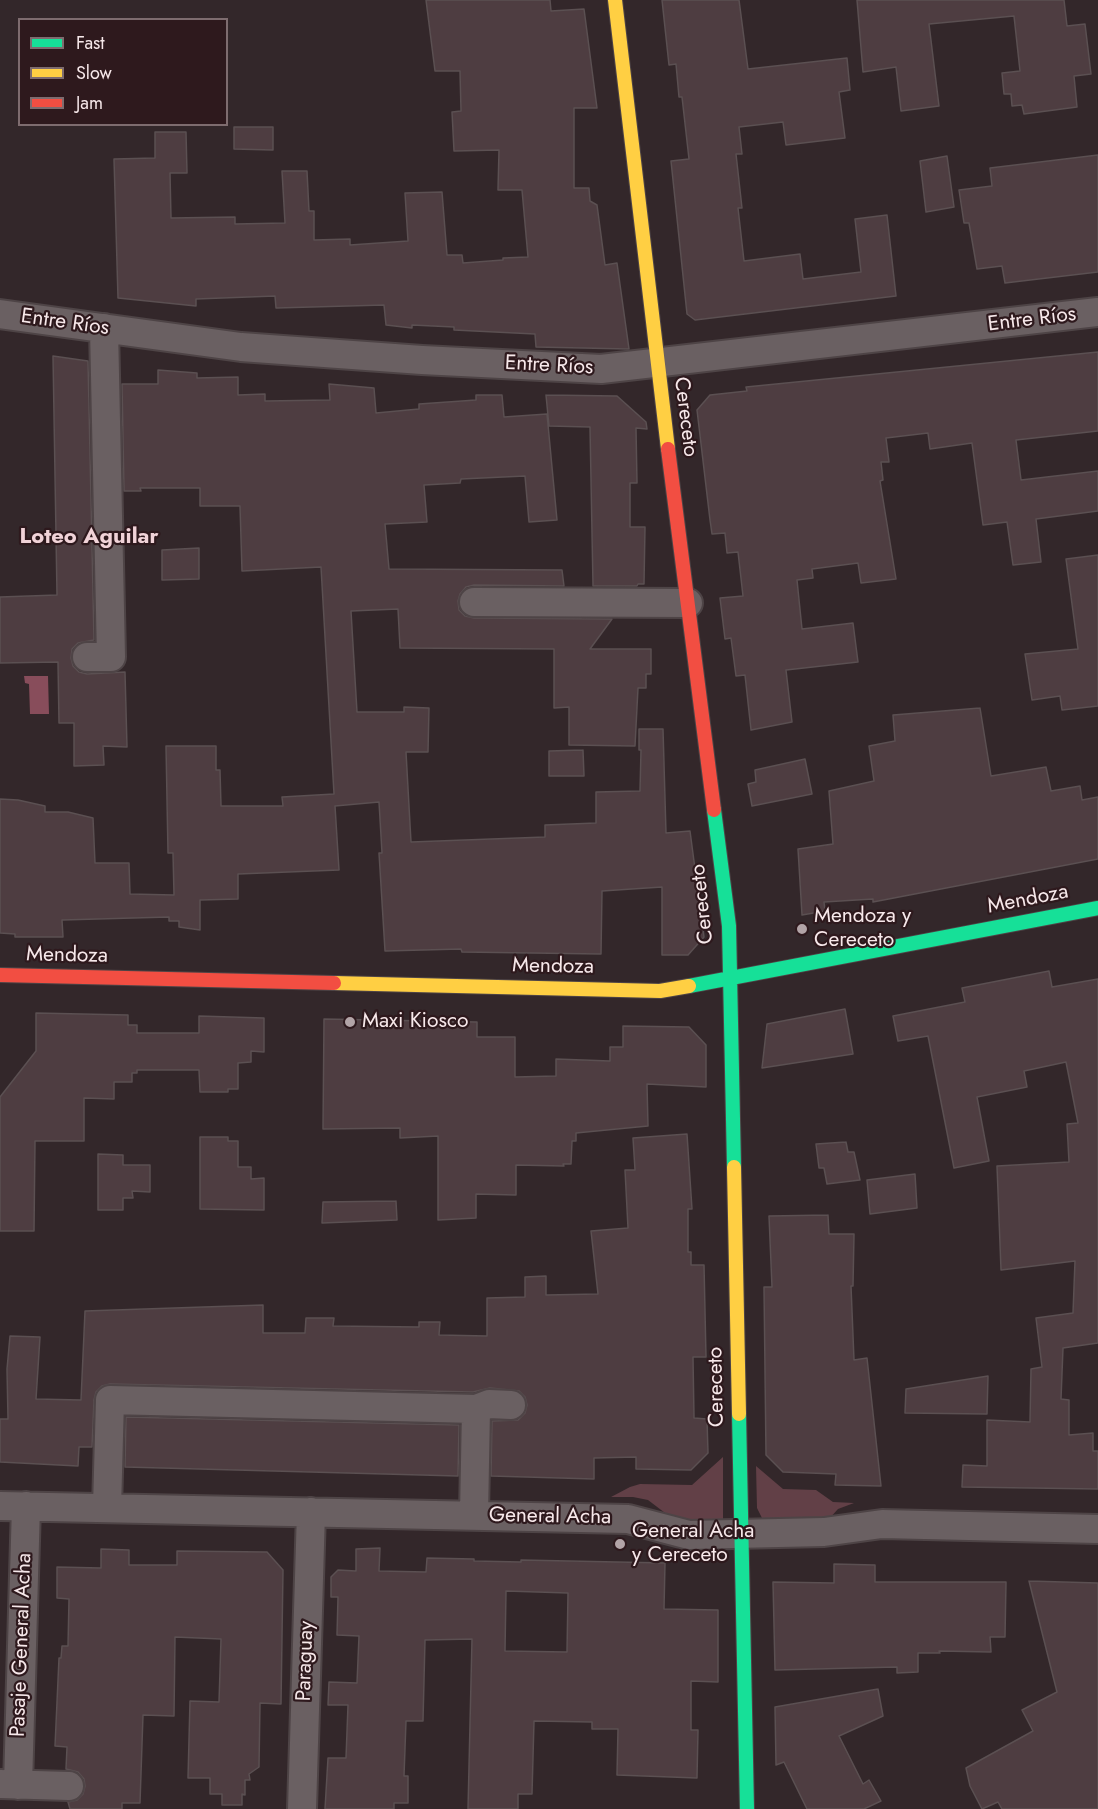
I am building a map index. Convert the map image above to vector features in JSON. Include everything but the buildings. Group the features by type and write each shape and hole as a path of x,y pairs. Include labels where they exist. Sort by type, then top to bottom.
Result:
{"street":[{"name":"Cereceto","path":"615,0 657,362 729,926 747,1809"},
{"name":"Entre Ríos","path":"0,314 241,347 422,360 601,369 1098,312"},
{"path":"87,657 111,657 104,328"},
{"path":"474,602 688,603"},
{"name":"Mendoza","path":"0,975 660,991 1098,908"},
{"path":"107,1508 110,1400 476,1409 489,1404 511,1405"},
{"path":"474,1515 476,1409"},
{"name":"General Acha","path":"13,1506 628,1519 689,1535 824,1532 882,1524 1098,1529"},
{"name":"Pasaje General Acha","path":"9,1785 13,1506"},
{"name":"Paraguay","path":"302,1809 310,1512"},
{"path":"9,1785 69,1786"}],"shaded area":[{"path":"24,676 48,676 49,714 30,714 29,684 25,683"},
{"path":"723,1457 723,1519 721,1522 683,1522 669,1516 648,1500 611,1497 640,1484 692,1485"},
{"path":"756,1466 783,1489 816,1490 833,1502 854,1503 838,1509 828,1520 763,1520 757,1508"}],"traffic: fast":[{"path":"714,810 729,926 734,1167"},
{"path":"689,986 1098,908"},
{"path":"739,1414 747,1809"}],"traffic: slow":[{"path":"615,0 668,449"},
{"path":"334,983 660,991 689,986"},
{"path":"734,1167 739,1414"}],"traffic: jam":[{"path":"668,449 714,810"},
{"path":"0,975 334,983"}],"place":[{"name":"Mendoza y Cereceto","path":"802,929"},
{"name":"Maxi Kiosco","path":"350,1022"},
{"name":"General Acha y Cereceto","path":"620,1544"}],"district":[{"name":"Loteo Aguilar","path":"89,538"}]}
